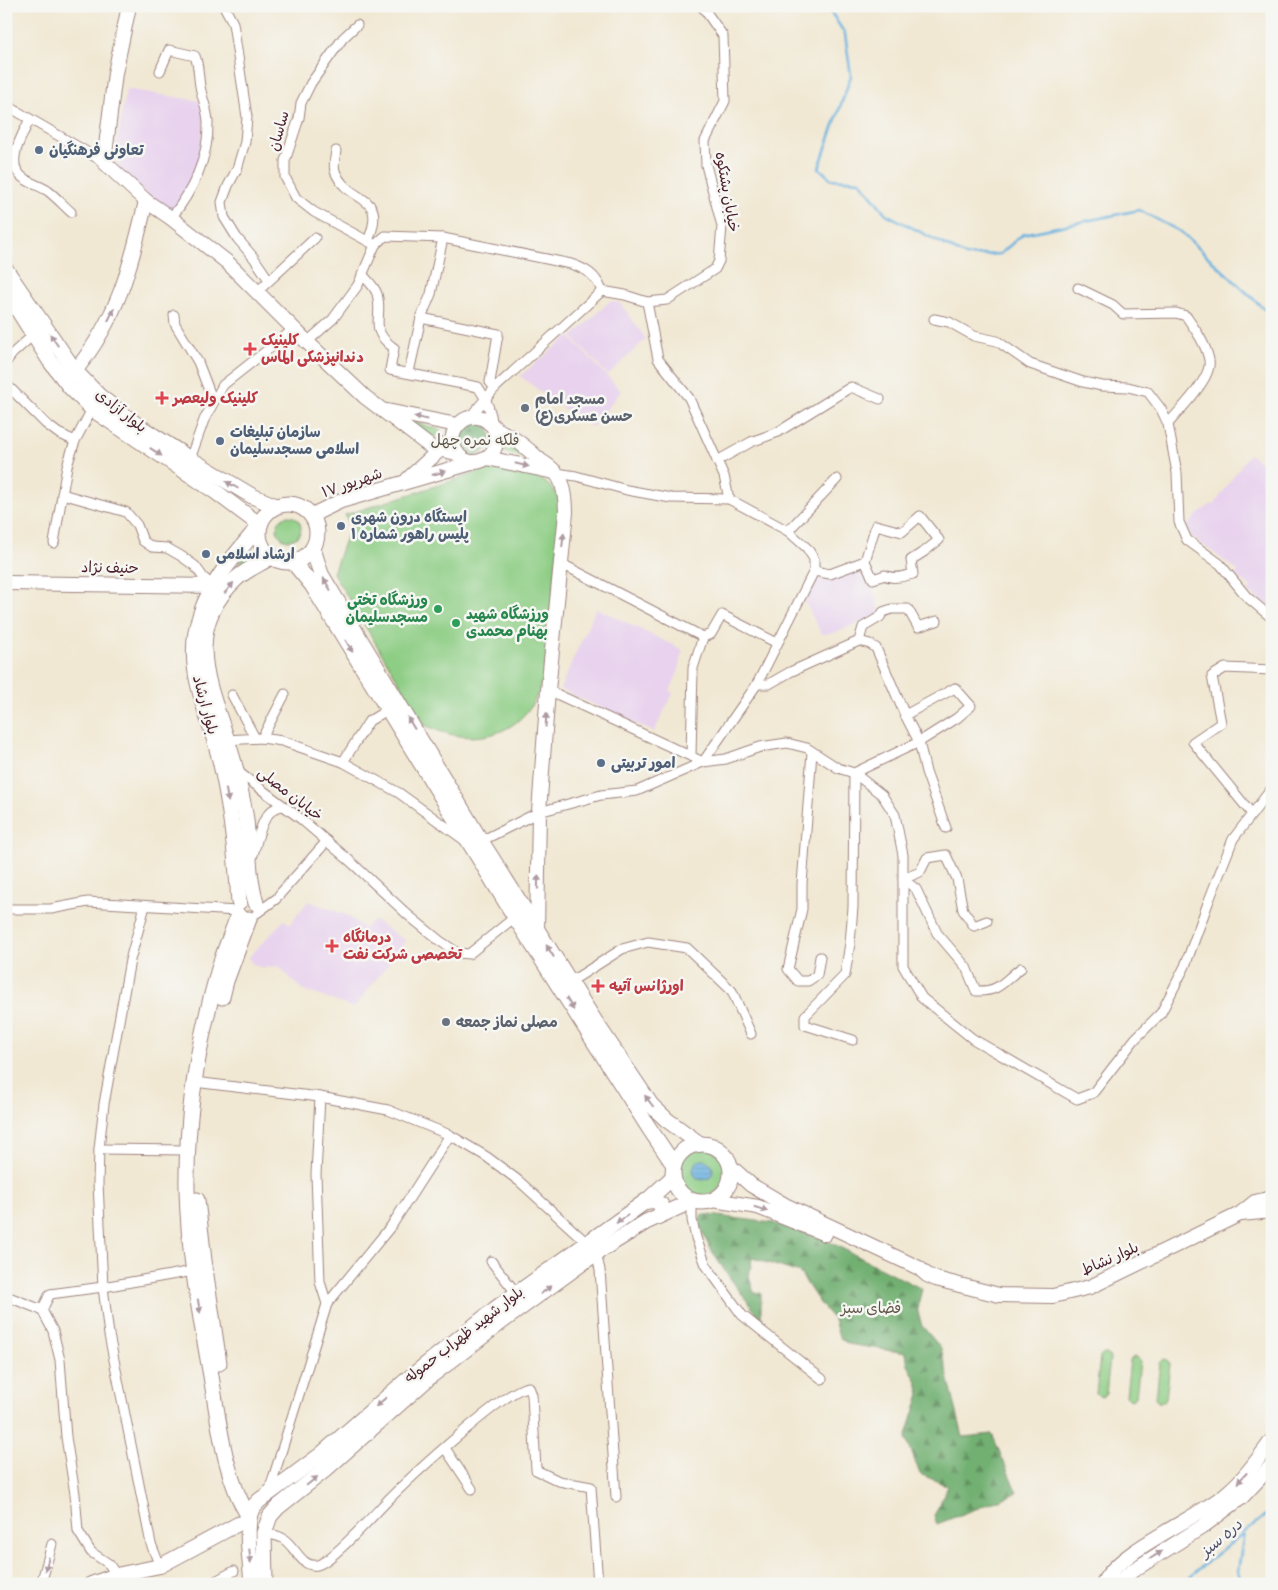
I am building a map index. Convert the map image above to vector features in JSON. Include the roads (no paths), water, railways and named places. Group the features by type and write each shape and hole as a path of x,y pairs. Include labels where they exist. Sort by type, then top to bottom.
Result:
{"main road":[{"path":"129,6 115,73 104,162 146,201 227,262 294,330 365,397 432,448 457,453"},
{"path":"75,371 105,326 120,296 138,236 146,201"},
{"name":"بلوار آزادی","path":"6,270 75,371 98,396 137,425 190,460 252,496 276,506"},
{"name":"بلوار آزادی","path":"8,300 70,388 92,409 216,492 260,525"},
{"path":"384,410 460,426"},
{"path":"403,482 441,450 460,426 482,418 515,440 557,473 566,497 539,812 537,931"},
{"path":"460,426 452,441 457,453 462,458 557,473"},
{"path":"481,460 496,447 496,433 493,426"},
{"path":"419,470 427,444"},
{"name":"۱۷ شهریور","path":"312,515 341,501 403,482 453,470 481,460"},
{"path":"296,504 312,515 318,532 317,541 313,549 304,558 293,562 278,560 271,557 260,543 260,525 269,511 276,506 296,504"},
{"name":"بلوار ارشاد","path":"246,910 249,868 246,818 229,762 195,676 194,654 201,612 213,586 228,564 260,525"},
{"path":"313,549 321,574 476,843 515,917 651,1132 674,1171 680,1192 692,1201 706,1202 724,1193 730,1183 731,1167 728,1158 719,1148 713,1145 693,1145 681,1153 674,1171"},
{"name":"بلوار ارشاد","path":"246,910 234,839 229,762 225,740 204,670 204,649 209,619 228,587 238,578 271,557"},
{"path":"293,562 312,585 372,684 651,1105 667,1120 700,1144"},
{"name":"حنیف نژاد","path":"6,583 213,586"},
{"path":"246,910 198,1082 187,1150 187,1190 193,1270 229,1471 249,1523 252,1584"},
{"path":"198,1082 196,1190 205,1268 232,1440 243,1484 247,1492 260,1500 268,1500 279,1508"},
{"path":"651,1132 664,1133 667,1120"},
{"name":"بلوار نشاط","path":"731,1167 751,1185 785,1205 919,1268 927,1275 966,1288 999,1295 1053,1296 1090,1287 1240,1214 1255,1202 1272,1198"},
{"name":"بلوار شهید ظهراب حموله","path":"279,1508 432,1375 500,1323 592,1248 645,1202 674,1171"},
{"name":"بلوار نشاط","path":"713,1200 758,1207 829,1235 901,1269 920,1276 927,1275"},
{"path":"645,1202 653,1201 660,1204 662,1209 658,1217"},
{"name":"بلوار شهید ظهراب حموله","path":"249,1523 252,1507 260,1500 322,1454 408,1379 517,1294 592,1248 692,1201"},
{"name":"بلوار نشاط","path":"1240,1214 1272,1211"},
{"path":"1103,1584 1105,1578 1123,1560 1227,1494 1253,1466 1272,1440"},
{"path":"1117,1584 1132,1571 1202,1527 1242,1497 1272,1465"},
{"path":"273,1489 279,1508"},
{"path":"265,1584 264,1532 267,1522 279,1508"},
{"path":"91,1584 118,1580 160,1566 238,1524 249,1523"}],"street":[{"path":"224,6 233,23 247,117 245,142 237,169 222,202 224,217 237,238 269,280"},
{"name":"خیابان پشتکوه","path":"602,291 625,295 647,302 667,300 715,269 719,261 722,226 706,165 705,141 725,101 722,36 702,6"},
{"name":"ساسان","path":"357,25 343,38 311,83 301,103 300,118 285,162 285,177 296,198 314,212 372,243"},
{"path":"160,71 169,50 195,56 199,67 200,87 205,102 208,124 206,147 197,178 186,200 171,218"},
{"path":"6,105 104,162"},
{"path":"30,119 14,159 16,171 22,177 48,192 71,212"},
{"path":"307,342 334,319 358,285 372,243 375,215 371,205 342,182 334,170 336,152"},
{"path":"372,243 385,236 443,238 570,264 586,269 598,280 602,291 495,388 460,426"},
{"path":"257,292 314,238"},
{"path":"409,372 421,318 431,294 443,238"},
{"path":"362,274 377,292 379,334 384,341 394,348 390,370 409,372 478,387 486,398 493,426"},
{"path":"1078,288 1112,305 1123,314 1176,313 1186,316 1200,338 1210,362 1205,379 1168,424"},
{"path":"647,302 658,359 688,398 724,476 729,499"},
{"path":"174,315 175,324 198,362 213,401"},
{"path":"421,318 498,334 490,382 495,388"},
{"path":"934,319 949,322 974,336 997,341 1030,364 1083,382 1102,386 1128,387 1148,392 1161,409 1168,424 1176,473 1179,522 1187,540 1220,564 1247,597 1272,618"},
{"path":"190,460 204,420 223,385 294,330"},
{"path":"6,362 33,335"},
{"path":"6,384 46,424 58,433 75,441"},
{"path":"717,461 751,442 778,432 851,387 880,399"},
{"path":"54,543 67,466 75,441 92,409"},
{"path":"557,473 576,476 627,490 671,498 729,499 788,531 807,548 814,559 814,571 757,684 703,762"},
{"path":"788,531 837,479"},
{"path":"62,494 126,512 137,525 143,541 152,547 167,548 181,556 195,566 213,586"},
{"path":"920,516 939,540 911,560 913,574 897,577 885,575 873,578 865,561 876,525 902,532 920,516"},
{"path":"814,571 830,574 865,561"},
{"path":"560,562 703,637 712,634 722,615 777,643"},
{"path":"859,641 862,627 880,617 883,612 908,609 918,627 937,622"},
{"path":"691,756 693,668 703,637"},
{"path":"757,684 769,684 790,672 859,641 876,648 919,742 926,772 946,828"},
{"path":"1252,814 1193,742 1221,723 1212,676 1225,668 1272,670"},
{"path":"854,774 919,742 957,718 971,706 955,688 905,715"},
{"path":"548,690 703,762"},
{"path":"258,738 285,694"},
{"path":"232,695 258,738"},
{"path":"343,762 369,721 389,709"},
{"path":"225,740 258,738 282,741 343,762 399,793 476,843 539,812 601,795 637,791 703,762 726,759 760,747 787,743 806,748 838,768 854,774 882,795 894,816 903,855 903,966 922,998 973,1039 1076,1099 1093,1093 1135,1039 1161,1013 1185,966 1233,839 1272,788"},
{"path":"812,752 802,884 802,910 788,969 798,980 808,981 817,975 820,957"},
{"name":"خیابان مصلی","path":"229,762 327,841 408,915 458,953 469,954 515,917"},
{"path":"853,1040 805,1025 806,1016 844,975 850,943 853,907 854,774"},
{"path":"249,868 264,822 270,811 276,806 283,806"},
{"path":"6,909 51,909 88,902 246,910 278,897 327,841"},
{"path":"903,879 920,872 927,858 946,855 957,879 963,910 974,926 987,921"},
{"path":"903,879 916,889 937,933 966,967 976,991 990,992 1021,968"},
{"path":"145,906 130,960 104,1104 99,1150 98,1183 102,1287 108,1335 151,1544 160,1566"},
{"path":"570,982 622,949 648,942 686,948 732,991 751,1034"},
{"path":"198,1082 320,1097 388,1110 450,1135 487,1157 519,1181 592,1248 600,1270 616,1497"},
{"path":"320,1097 316,1174 320,1282 327,1304"},
{"path":"273,1489 271,1486 327,1304 392,1225 450,1135"},
{"path":"99,1150 187,1150"},
{"path":"692,1201 692,1220 696,1238 706,1265 742,1315 822,1379"},
{"path":"490,1260 517,1294"},
{"path":"42,1310 50,1294 102,1287 193,1270"},
{"path":"6,1296 42,1310 53,1331 60,1360 66,1437 75,1494 78,1531 91,1552 109,1564 118,1580"},
{"path":"264,1532 284,1539 303,1560 311,1565 319,1565 357,1533 390,1498 473,1423 513,1393 523,1387 529,1387 532,1395 536,1470 559,1481 591,1487 598,1584"},
{"path":"444,1448 472,1489"},
{"path":"41,1584 52,1544"},
{"path":"210,1584 234,1571"}],"water":[{"path":"699,1160 707,1160 713,1166 713,1174 707,1180 699,1180 693,1174 693,1166"}],"waterway":[{"path":"827,6 845,34 851,76 819,168 831,179 860,181 886,214 966,256 1000,254 1023,234 1139,210 1181,232 1272,316"},
{"name":"دره سبز","path":"1184,1584 1195,1572 1272,1510"},
{"path":"1242,1584 1238,1571 1244,1532"},
{"path":"509,1584 518,1582 520,1584"}],"place":[{"name":"تعاونی فرهنگیان","path":"39,150"},
{"name":"کلینیک دندانپزشکی الماس","path":"250,349"},
{"name":"کلینیک ولیعصر","path":"162,398"},
{"name":"مسجد امام حسن عسکری(ع)","path":"525,408"},
{"name":"سازمان تبلیغات اسلامی مسجدسلیمان","path":"220,441"},
{"name":"ایستگاه درون شهری پلیس راهور شماره ۱","path":"341,526"},
{"name":"ارشاد اسلامی","path":"206,554"},
{"name":"ورزشگاه تختی مسجدسلیمان","path":"438,609"},
{"name":"ورزشگاه شهید بهنام محمدی","path":"456,623"},
{"name":"امور تربیتی","path":"601,763"},
{"name":"درمانگاه تخصصی شرکت نفت","path":"332,946"},
{"name":"اورژانس آتیه","path":"598,986"},
{"name":"مصلی نماز جمعه","path":"446,1022"}],"park label":[{"name":"فلکه نمره چهل","path":"475,440"},
{"name":"فضای سبز","path":"871,1308"}]}
